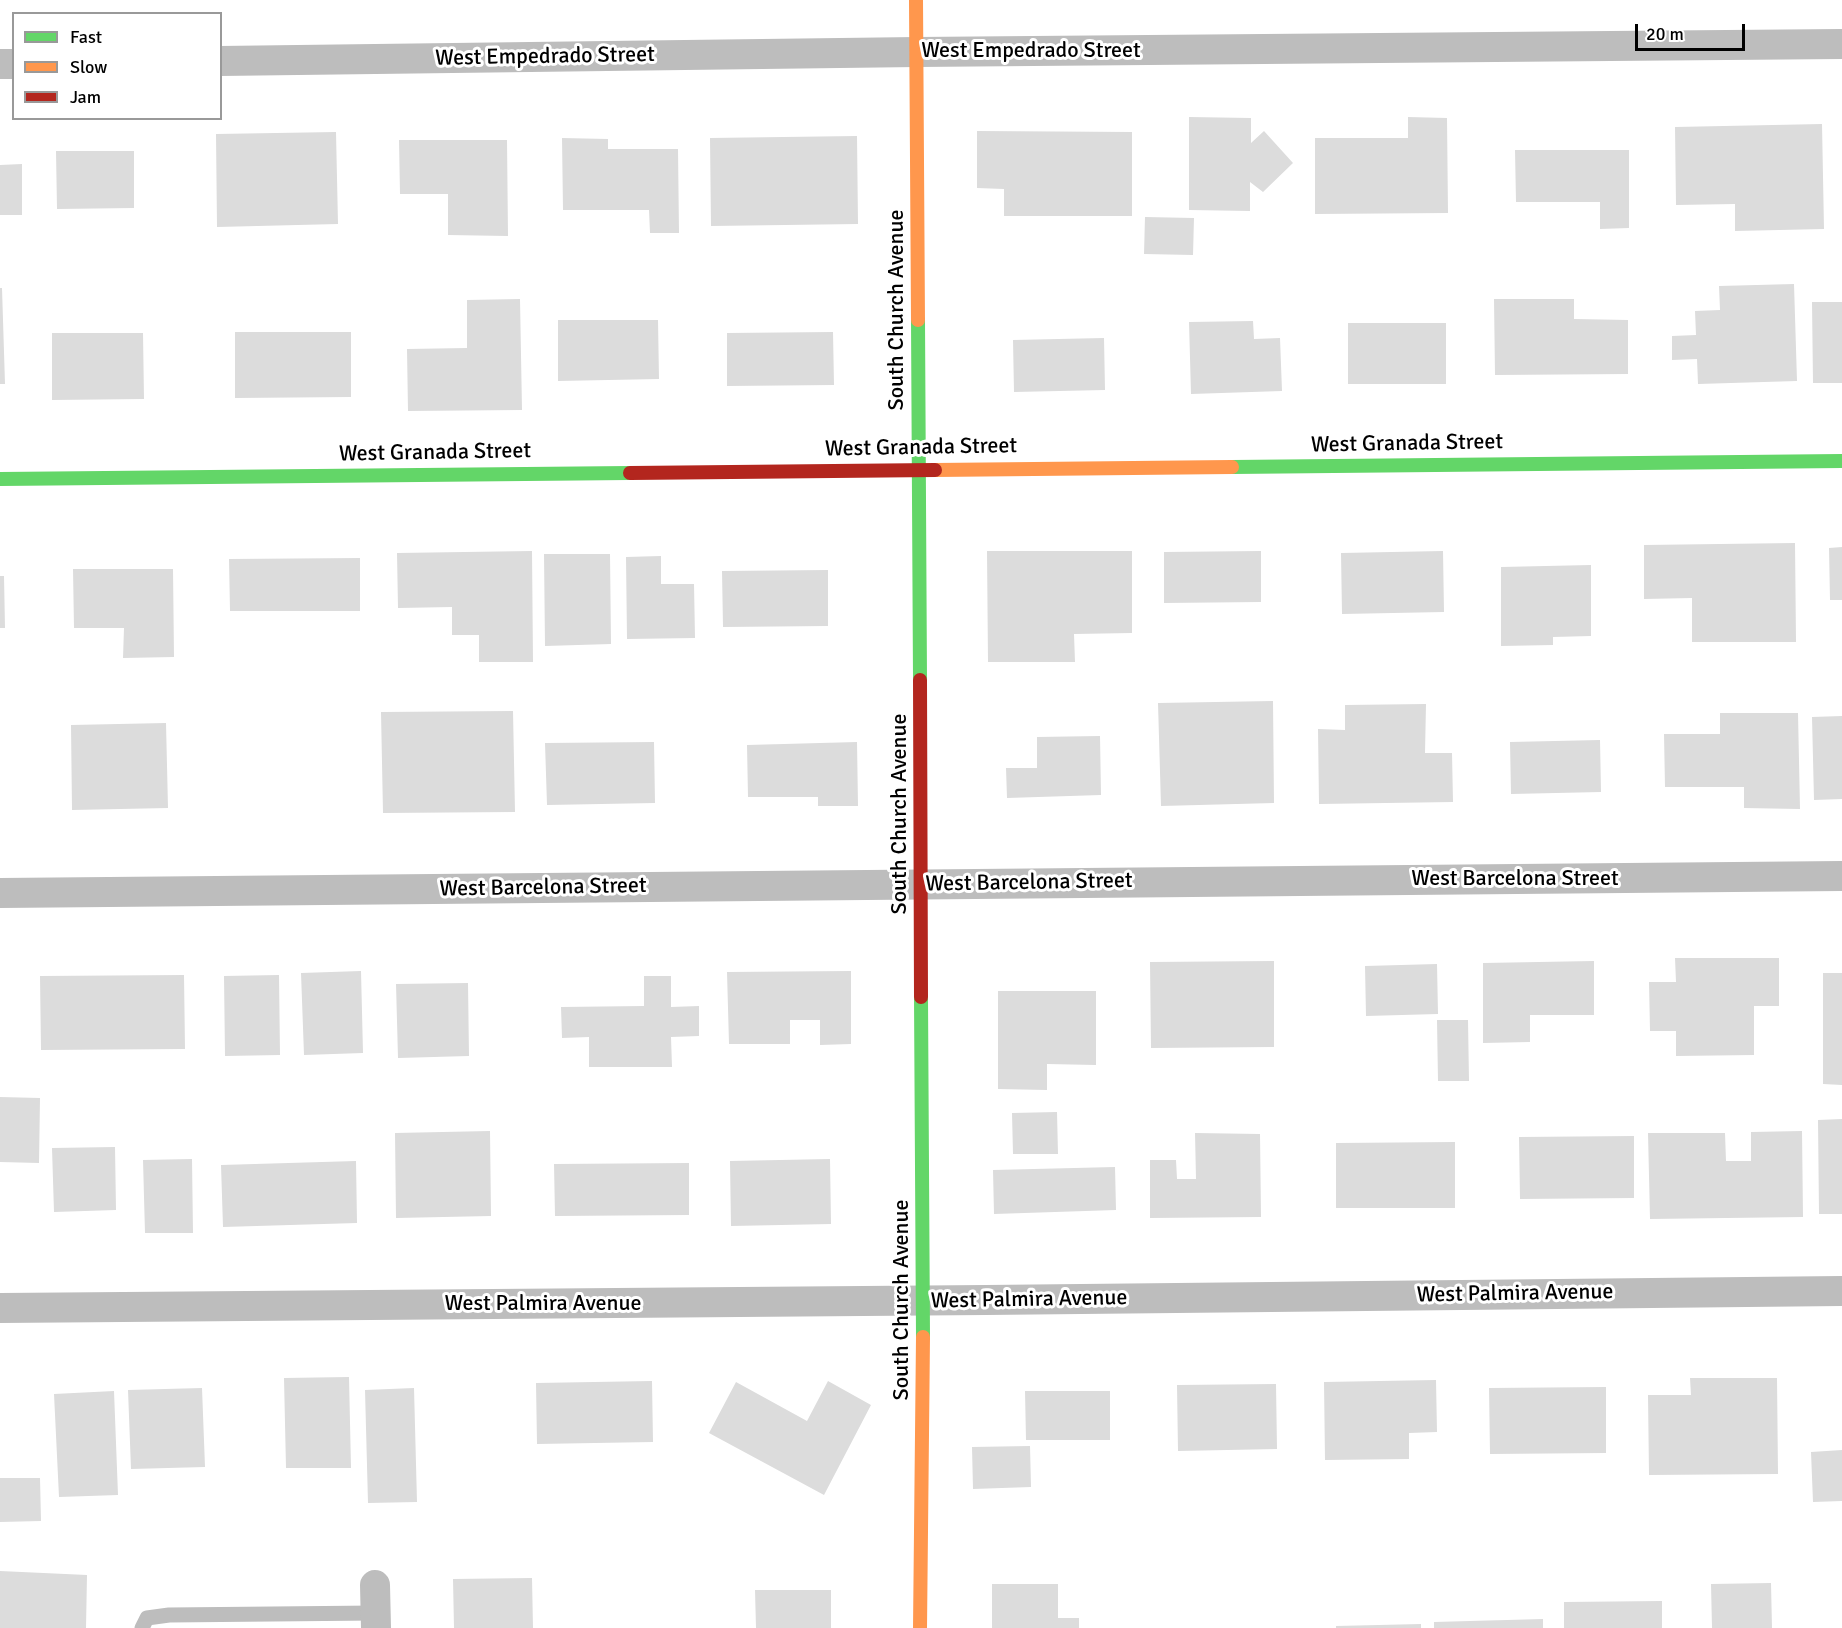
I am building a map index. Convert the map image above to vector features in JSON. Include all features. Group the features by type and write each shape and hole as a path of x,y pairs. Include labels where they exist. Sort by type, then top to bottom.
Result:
{"street":[{"name":"South Church Avenue","path":"916,0 923,1301 920,1628"},
{"name":"West Empedrado Street","path":"222,61 1842,44"},
{"name":"West Granada Street","path":"0,479 1842,461"},
{"name":"West Barcelona Street","path":"0,893 1842,876"},
{"name":"West Palmira Avenue","path":"0,1308 1842,1291"}],"lane":[{"path":"142,1628 147,1618 169,1615 376,1609"}],"building":[{"path":"1189,117 1251,118 1251,143 1264,131 1293,163 1263,192 1250,182 1250,211 1189,210"},
{"path":"1408,117 1447,118 1448,213 1315,214 1315,138 1408,138"},
{"path":"1822,124 1824,229 1735,231 1735,204 1676,205 1675,127"},
{"path":"977,131 1132,132 1132,216 1004,216 1004,189 977,188"},
{"path":"336,132 338,224 217,227 216,134"},
{"path":"857,136 858,224 711,226 710,138"},
{"path":"562,138 608,139 608,149 678,149 679,233 650,233 649,210 563,210"},
{"path":"399,140 507,140 508,236 448,235 448,194 400,194"},
{"path":"1515,150 1629,150 1629,228 1600,229 1600,202 1516,202"},
{"path":"56,151 134,151 134,208 57,209"},
{"path":"22,164 22,215 0,215 0,165"},
{"path":"1145,217 1194,218 1193,255 1144,254"},
{"path":"1794,284 1797,381 1698,384 1697,359 1672,360 1672,336 1696,335 1695,311 1720,310 1719,286"},
{"path":"0,288 2,288 5,384 0,384"},
{"path":"520,299 522,410 408,411 407,349 467,348 467,300"},
{"path":"1494,299 1574,299 1574,319 1628,320 1628,374 1495,375"},
{"path":"1812,302 1842,302 1842,383 1813,383"},
{"path":"558,320 658,320 659,379 558,381"},
{"path":"1253,321 1254,339 1280,338 1282,391 1191,394 1189,322"},
{"path":"1348,323 1446,323 1446,384 1348,384"},
{"path":"235,332 351,332 351,397 235,398"},
{"path":"833,332 834,385 727,386 727,333"},
{"path":"52,333 143,333 144,399 52,400"},
{"path":"1104,338 1105,390 1014,392 1013,340"},
{"path":"1795,543 1796,642 1692,642 1692,598 1644,599 1644,545"},
{"path":"1842,547 1842,600 1830,600 1829,548"},
{"path":"532,551 533,662 479,662 479,635 452,635 452,607 398,608 397,553"},
{"path":"987,551 1132,551 1132,633 1074,634 1075,662 988,662"},
{"path":"1261,551 1261,602 1164,603 1164,552"},
{"path":"1443,551 1444,612 1342,614 1341,553"},
{"path":"544,554 610,554 611,644 545,646"},
{"path":"661,556 661,584 694,584 695,638 627,639 626,557"},
{"path":"360,558 360,611 230,611 229,559"},
{"path":"1591,565 1591,636 1553,637 1553,645 1501,646 1501,567"},
{"path":"73,569 173,569 174,657 123,658 124,628 74,628"},
{"path":"828,570 828,626 723,627 722,571"},
{"path":"0,576 4,576 5,628 0,628"},
{"path":"1273,701 1274,803 1161,806 1158,703"},
{"path":"1426,704 1425,753 1452,753 1453,802 1319,804 1318,729 1345,730 1345,705"},
{"path":"513,711 515,812 383,813 381,712"},
{"path":"1720,713 1798,713 1800,809 1744,808 1744,787 1665,787 1664,734 1720,734"},
{"path":"1842,716 1842,799 1814,800 1812,717"},
{"path":"166,723 168,808 72,810 71,725"},
{"path":"1100,736 1101,795 1007,798 1006,768 1037,768 1037,737"},
{"path":"1600,740 1601,792 1511,794 1510,742"},
{"path":"654,742 655,803 547,805 545,743"},
{"path":"857,742 858,806 818,806 818,797 748,797 747,745"},
{"path":"1675,958 1779,958 1779,1006 1754,1006 1754,1055 1676,1056 1676,1031 1650,1031 1649,982 1676,982"},
{"path":"1274,961 1274,1047 1151,1048 1150,962"},
{"path":"1594,961 1594,1015 1530,1015 1530,1042 1483,1043 1483,963"},
{"path":"1437,964 1438,1014 1366,1016 1365,966"},
{"path":"361,971 363,1053 304,1055 301,973"},
{"path":"851,971 851,1044 820,1045 820,1020 790,1020 790,1044 729,1044 727,972"},
{"path":"1823,973 1842,973 1842,1085 1823,1084"},
{"path":"184,975 185,1049 41,1050 40,976"},
{"path":"279,975 280,1055 225,1056 224,976"},
{"path":"644,976 671,976 671,1007 699,1006 699,1036 671,1037 672,1067 589,1067 589,1037 562,1038 561,1007 644,1006"},
{"path":"468,983 469,1056 398,1058 396,984"},
{"path":"998,991 1096,991 1096,1065 1047,1064 1047,1090 998,1089"},
{"path":"1437,1020 1468,1020 1469,1081 1438,1081"},
{"path":"0,1097 40,1098 39,1163 0,1162"},
{"path":"1057,1112 1058,1154 1013,1154 1012,1113"},
{"path":"1842,1119 1842,1214 1819,1214 1818,1120"},
{"path":"490,1131 491,1216 396,1218 395,1133"},
{"path":"1802,1131 1803,1217 1650,1219 1648,1133 1725,1133 1726,1161 1751,1161 1751,1132"},
{"path":"1195,1133 1260,1134 1261,1217 1150,1218 1150,1160 1176,1160 1177,1179 1196,1179"},
{"path":"1634,1136 1634,1198 1520,1199 1519,1137"},
{"path":"1455,1142 1455,1208 1336,1208 1336,1143"},
{"path":"115,1147 116,1210 54,1212 52,1148"},
{"path":"192,1159 193,1233 145,1233 143,1160"},
{"path":"830,1159 831,1224 731,1226 730,1161"},
{"path":"356,1161 357,1223 223,1227 221,1165"},
{"path":"689,1163 689,1215 555,1216 554,1164"},
{"path":"1115,1167 1116,1210 994,1214 993,1170"},
{"path":"349,1377 351,1468 286,1468 284,1378"},
{"path":"1690,1378 1777,1378 1778,1474 1649,1475 1648,1395 1691,1395"},
{"path":"1436,1380 1437,1432 1409,1433 1409,1459 1325,1460 1324,1382"},
{"path":"652,1381 653,1442 537,1444 536,1383"},
{"path":"828,1381 871,1405 824,1495 709,1433 736,1382 807,1421"},
{"path":"1276,1384 1277,1449 1178,1451 1177,1385"},
{"path":"1606,1387 1606,1453 1490,1454 1489,1388"},
{"path":"202,1388 205,1467 131,1469 128,1390"},
{"path":"414,1388 417,1502 368,1503 365,1390"},
{"path":"114,1391 118,1495 59,1497 54,1394"},
{"path":"1025,1391 1110,1391 1110,1440 1026,1440"},
{"path":"1030,1446 1031,1487 973,1489 972,1447"},
{"path":"1842,1450 1842,1501 1813,1502 1811,1452"},
{"path":"0,1478 40,1478 41,1521 0,1522"},
{"path":"0,1571 87,1575 86,1628 0,1628"},
{"path":"532,1578 533,1628 454,1628 453,1579"},
{"path":"1771,1583 1772,1628 1712,1628 1711,1584"},
{"path":"992,1584 1058,1584 1058,1618 1079,1618 1079,1628 992,1628"},
{"path":"755,1590 831,1590 831,1628 756,1628"},
{"path":"1662,1601 1662,1628 1564,1628 1564,1602"},
{"path":"1543,1619 1543,1628 1434,1628 1434,1622"},
{"path":"1421,1624 1421,1628 1336,1628 1336,1626"}],"traffic: fast":[{"path":"918,320 920,680"},
{"path":"1232,467 1842,461"},
{"path":"0,479 630,473"},
{"path":"921,997 923,1337"}],"traffic: slow":[{"path":"916,0 918,320"},
{"path":"935,470 1232,467"},
{"path":"920,1628 923,1337"}],"traffic: jam":[{"path":"630,473 935,470"},
{"path":"920,680 921,997"}]}
